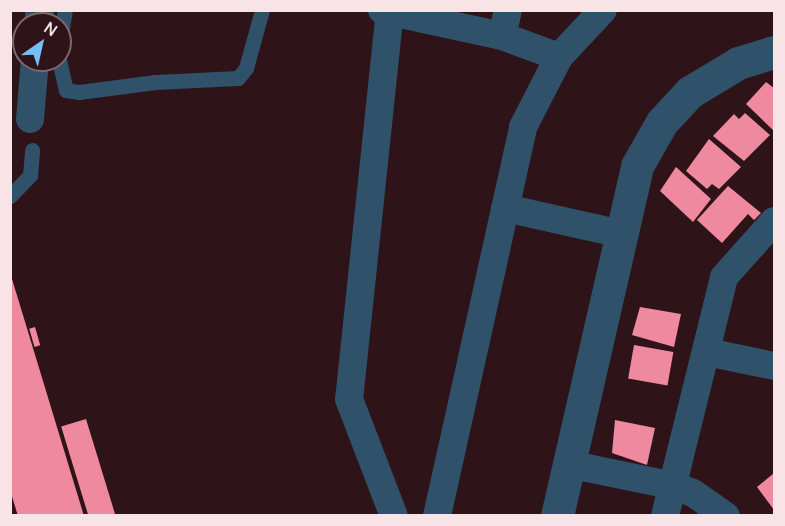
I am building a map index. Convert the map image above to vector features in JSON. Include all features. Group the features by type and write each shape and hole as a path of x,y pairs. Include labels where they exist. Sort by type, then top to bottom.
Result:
{"street":[{"path":"437,516 523,128 559,57 603,10"},
{"path":"394,516 349,399 387,11 505,23 559,57"},
{"path":"557,516 637,166 673,109 722,70 774,52"},
{"path":"30,118 34,72"},
{"path":"505,208 621,234"},
{"path":"664,516 674,486 724,277 774,221"},
{"path":"707,352 774,366"},
{"path":"568,464 674,486 693,493 726,516"}],"lane":[{"path":"60,72 60,80 66,90 79,92 154,82 238,78 246,68 262,10"},
{"path":"10,196 30,175 32,150"}],"building":[{"path":"766,82 774,88 774,131 746,104"},
{"path":"745,113 770,135 744,161 713,136 734,114 739,119"},
{"path":"709,139 741,167 719,189 712,184 707,189 686,171"},
{"path":"676,167 711,199 693,222 660,191"},
{"path":"728,186 761,213 754,220 748,214 722,243 697,220"},
{"path":"12,279 84,516 18,516 10,490"},
{"path":"640,307 681,314 674,347 632,335"},
{"path":"35,327 40,345 34,347 29,329"},
{"path":"634,345 673,352 667,385 628,378"},
{"path":"86,419 116,516 88,516 61,427"},
{"path":"615,420 655,428 647,465 612,453"},
{"path":"774,473 774,510 757,487"}]}
